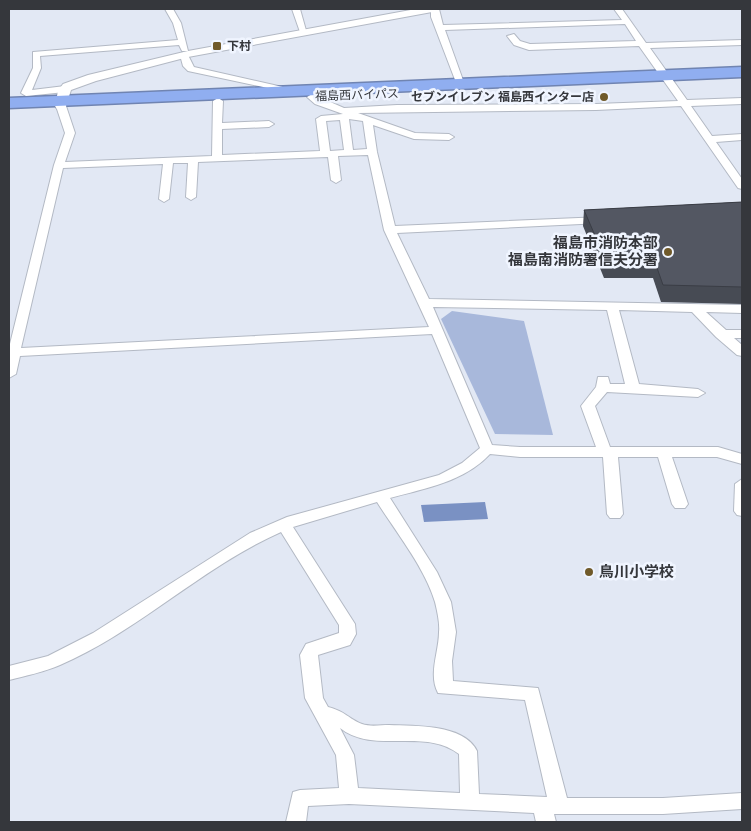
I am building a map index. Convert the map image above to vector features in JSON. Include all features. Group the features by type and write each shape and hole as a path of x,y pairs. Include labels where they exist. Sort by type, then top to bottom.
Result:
{"highway":[{"name":"福島西バイパス","path":"62,98 218,101 666,78 742,72"},
{"name":"福島西バイパス","path":"62,98 460,83 666,78 742,79"},
{"path":"9,103 62,98"},
{"path":"9,110 62,98"}],"street":[{"path":"169,9 177,22 187,66 190,69 292,90"},
{"path":"296,9 304,32"},
{"path":"182,42 36,54 37,68 26,93 62,98 92,78 186,55 434,9 439,28 452,54 460,83"},
{"path":"618,9 742,186"},
{"path":"439,28 627,22"},
{"path":"511,36 517,44 529,47 742,42"},
{"path":"312,97 343,114 363,118 414,136 449,137"},
{"path":"9,374 12,353 59,165 70,133 62,98"},
{"path":"217,159 218,101"},
{"path":"336,180 321,119 343,114 396,108 596,107 742,101"},
{"path":"343,114 349,153"},
{"path":"363,118 390,230 425,303 487,449"},
{"path":"218,126 269,124"},
{"path":"709,139 742,137"},
{"path":"59,165 372,152"},
{"path":"191,197 193,160"},
{"path":"164,199 168,161"},
{"path":"726,163 742,162"},
{"path":"390,230 615,220"},
{"path":"425,303 742,309"},
{"path":"612,306 633,388"},
{"path":"696,308 720,334 742,352"},
{"path":"12,353 435,330"},
{"path":"720,334 742,334"},
{"path":"615,514 608,452 597,430 591,423 588,406 603,384 698,393"},
{"path":"487,449 520,452 718,452 742,459"},
{"path":"9,673 53,661 99,638 211,563 255,537 284,525 456,473 478,458 487,449"},
{"path":"663,451 680,504"},
{"path":"742,484 742,512"},
{"path":"381,496 431,576 443,602 448,632 443,661 444,688 532,693 549,811"},
{"path":"284,525 347,624 348,634 344,640 312,649 309,655 314,698 345,755 349,796"},
{"path":"323,713 337,716 350,728 364,732 412,733 452,739 460,743 468,751 470,802"},
{"path":"296,822 300,798 349,796 470,802 549,811 742,800"}],"shaded area":[{"path":"452,311 524,321 553,435 495,434 441,319"},
{"path":"485,502 488,519 424,522 421,505"}],"building":[{"name":"福島市消防本部 福島南消防署信夫分署","path":"742,202 742,287 663,285 655,262 606,261 584,210"}],"place":[{"name":"下村","path":"217,46"},
{"name":"セブンイレブン 福島西インター店","path":"604,97"},
{"name":"福島市消防本部 福島南消防署信夫分署","path":"668,252"},
{"name":"鳥川小学校","path":"589,572"}]}
